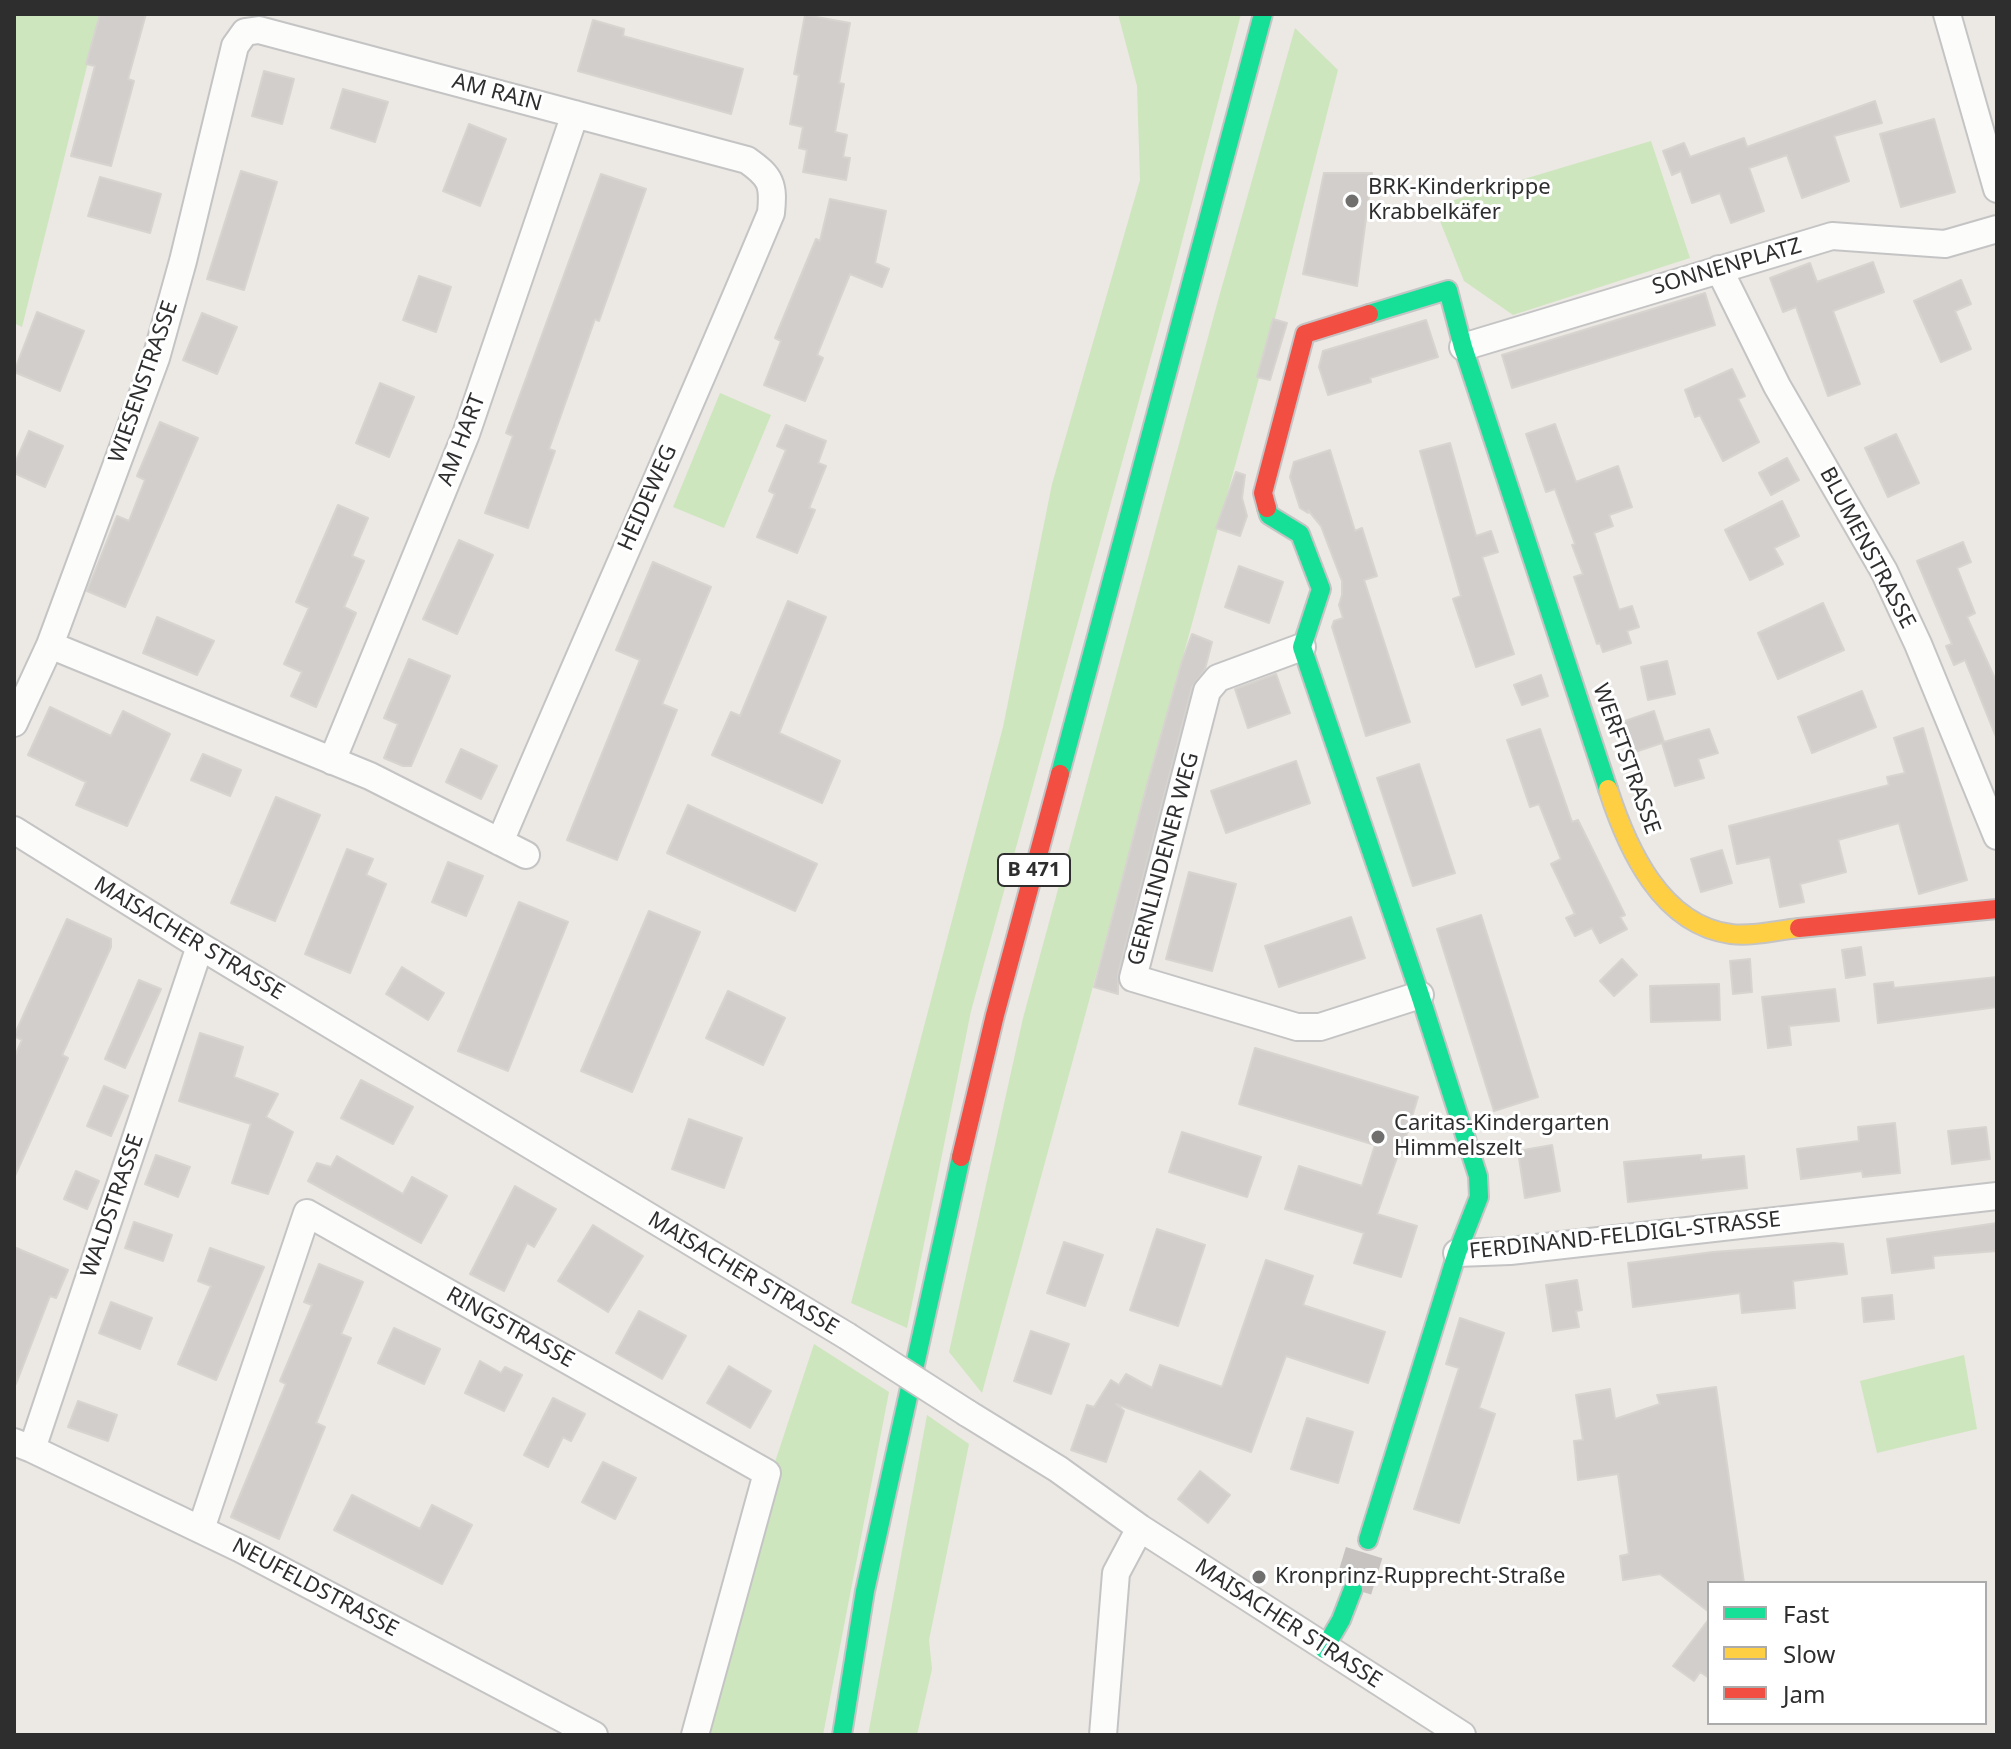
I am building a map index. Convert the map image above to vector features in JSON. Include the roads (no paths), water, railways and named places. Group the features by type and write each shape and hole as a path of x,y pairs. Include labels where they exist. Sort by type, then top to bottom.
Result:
{"main road":[{"name":"B 471","path":"842,1735 865,1591 929,1294 995,1015 1263,14"},
{"name":"WERFTSTRASSE","path":"1302,647 1321,589 1300,534 1269,515 1263,493 1305,334 1448,290 1463,347 1621,829 1648,877 1685,919 1731,934 1997,909"},
{"path":"1302,647 1478,1176 1479,1197 1457,1253"},
{"name":"FERDINAND-FELDIGL-STRASSE","path":"1368,1540 1457,1253"},
{"path":"1324,1649 1341,1620 1353,1589"}],"street":[{"path":"1947,14 1997,189"},
{"name":"AM RAIN","path":"245,32 259,30 747,160"},
{"name":"WIESENSTRASSE","path":"14,723 50,645 156,358 235,46 245,32"},
{"name":"AM HART","path":"332,761 466,434 575,114"},
{"name":"HEIDEWEG","path":"500,842 771,213 773,192 766,173 747,160"},
{"name":"SONNENPLATZ","path":"1463,347 1832,236 1945,244 1997,229"},
{"name":"BLUMENSTRASSE","path":"1719,269 1777,386 1884,571 1997,836"},
{"path":"50,645 370,776 526,855"},
{"name":"GERNLINDENER WEG","path":"1302,647 1218,678 1207,691 1133,978 1297,1027 1320,1027 1420,995"},
{"name":"MAISACHER STRASSE","path":"14,830 200,946 847,1336 1058,1469 1140,1528 1462,1735"},
{"name":"WALDSTRASSE","path":"23,1445 200,946"},
{"name":"FERDINAND-FELDIGL-STRASSE","path":"1457,1253 1510,1251 1997,1196"},
{"name":"RINGSTRASSE","path":"201,1529 307,1213 767,1473 695,1735"},
{"name":"NEUFELDSTRASSE","path":"23,1445 201,1529 594,1735"},
{"path":"1103,1735 1116,1573 1140,1528"}],"tunnel":[{"path":"1353,1589 1368,1540"}],"place":[{"name":"BRK-Kinderkrippe Krabbelkäfer","path":"1352,201"},
{"name":"Caritas-Kindergarten Himmelszelt","path":"1378,1137"},
{"name":"Kronprinz-Rupprecht-Straße","path":"1259,1577"}]}
